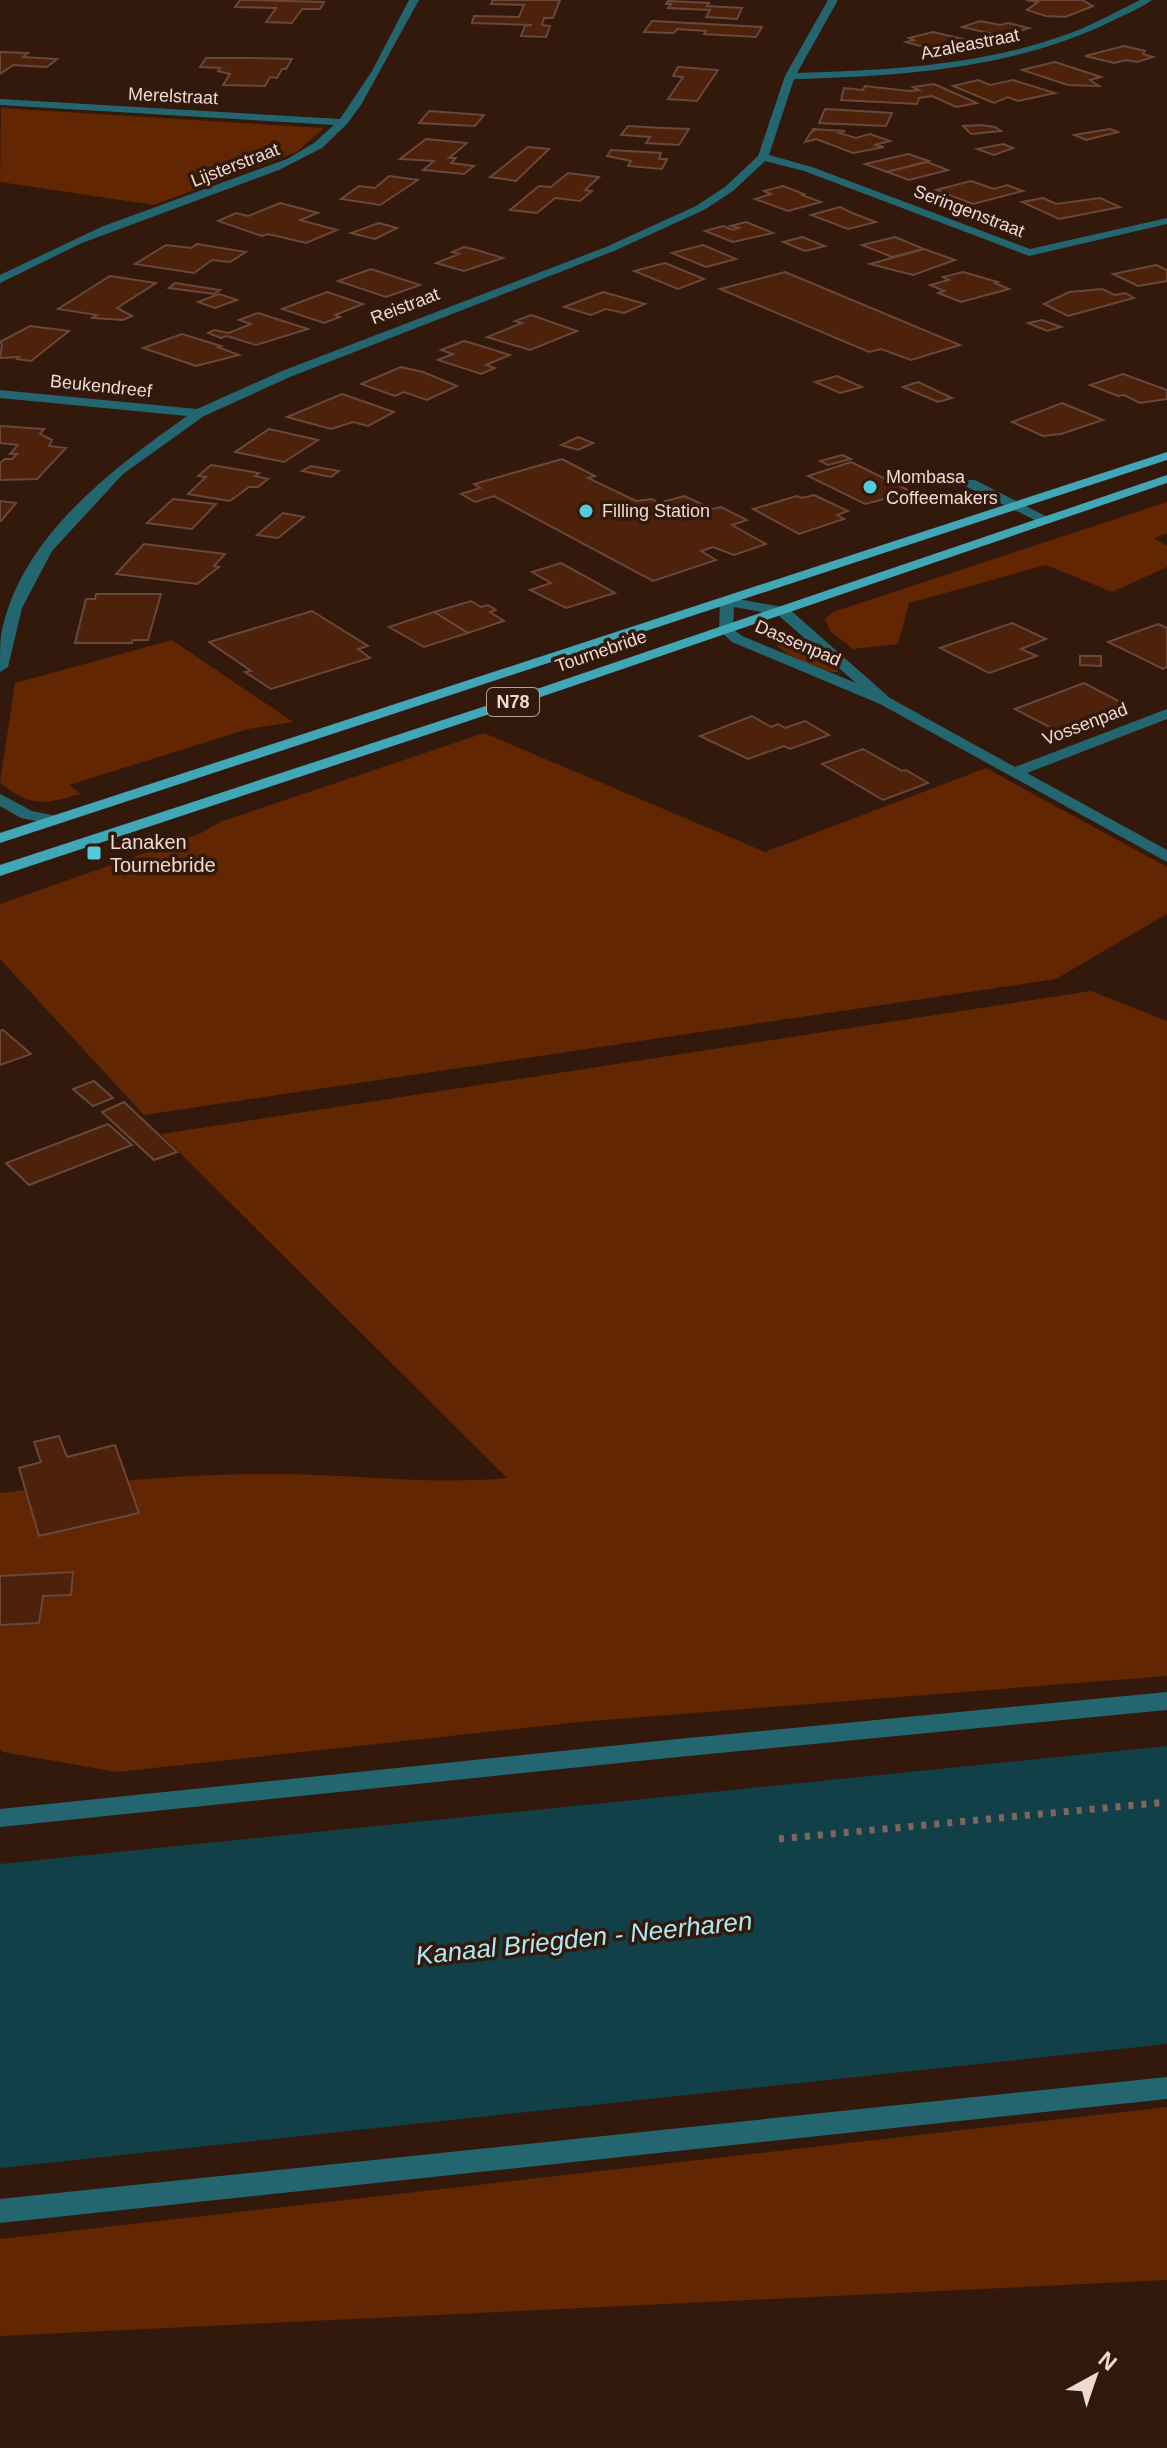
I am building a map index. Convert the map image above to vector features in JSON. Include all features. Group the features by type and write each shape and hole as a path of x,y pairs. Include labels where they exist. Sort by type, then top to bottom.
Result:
{"main road":[{"name":"Tournebride","path":"0,838 1167,456"},
{"name":"Tournebride","path":"0,871 783,611 1167,479"}],"street":[{"name":"Lijsterstraat","path":"0,280 57,251 313,150 343,122 414,0"},
{"name":"Reistraat","path":"0,667 15,608 46,549 118,471 199,413 286,374 661,227 700,208 729,189 763,157 790,76 833,0"},
{"name":"Azaleastraat","path":"790,76 905,71 988,59 1066,38 1147,0"},
{"name":"Merelstraat","path":"0,102 343,122"},
{"name":"Seringenstraat","path":"763,157 808,169 1029,253 1167,221"},
{"name":"Beukendreef","path":"0,394 199,413"},
{"path":"970,483 1048,521"},
{"name":"Dassenpad","path":"885,701 783,611 727,601 726,630 737,639 885,701 1167,857"},
{"name":"Vossenpad","path":"1016,772 1167,714"},
{"path":"0,799 27,815 55,820"},
{"path":"0,1818 1167,1701"},
{"path":"0,2211 1167,2088"}],"path":[{"path":"779,1839 1167,1802"}],"shaded area":[{"path":"1,108 324,128 297,152 154,205 0,182"},
{"path":"1167,502 1167,533 1154,538 1167,546 1167,567 1112,592 1046,565 909,603 898,644 853,649 830,631 825,619 833,612"},
{"path":"776,633 806,645 837,668 838,672 805,663 788,654 770,635"},
{"path":"172,640 293,722 248,729 69,785 81,794 57,800 30,800 0,783 15,683"},
{"path":"484,733 765,852 986,768 1167,867 1167,914 1056,979 144,1115 0,959 0,904 199,834 220,822"},
{"path":"1091,991 1167,1021 1167,1676 580,1722 117,1772 0,1749 0,1493 211,1475 281,1474 451,1480 507,1478 161,1134"},
{"path":"1167,2107 1167,2280 0,2336 0,2239"}],"water":[{"name":"Kanaal Briegden - Neerharen","path":"1167,1746 1167,2044 0,2168 0,1864"}],"building":[{"path":"240,0 324,2 320,9 302,9 292,23 266,22 276,8 235,7"},
{"path":"493,0 560,0 553,18 544,18 542,25 550,26 546,37 521,36 525,26 532,25 472,23 474,16 519,17 524,5 491,4"},
{"path":"1026,0 1082,0 1093,6 1065,17 1046,16 1027,10 1038,2"},
{"path":"668,1 742,8 737,19 706,17 710,10 668,8 671,4 666,4"},
{"path":"652,21 762,27 756,37 677,29 674,33 644,32"},
{"path":"980,21 1029,28 1002,36 962,27"},
{"path":"933,32 963,39 951,43 959,45 938,51 906,42 914,40 909,38"},
{"path":"1124,46 1145,51 1143,54 1153,57 1137,62 1126,60 1114,63 1085,56"},
{"path":"0,52 28,53 23,57 57,59 47,67 13,65 0,74"},
{"path":"206,58 292,59 277,78 270,77 265,86 223,85 230,74 218,71 220,68 200,67"},
{"path":"1055,62 1101,77 1090,80 1099,86 1068,85 1022,70"},
{"path":"678,67 718,70 697,101 668,99 683,77 673,76"},
{"path":"978,80 990,85 1013,80 1055,93 1018,101 1008,97 994,103 953,86"},
{"path":"934,84 977,103 956,107 932,96 919,98 917,104 841,100 844,88 863,90 865,86 909,91 919,90 913,87"},
{"path":"825,109 892,113 886,126 819,123"},
{"path":"429,111 484,115 475,126 419,123"},
{"path":"982,125 1001,131 971,134 963,126"},
{"path":"628,126 689,129 679,145 646,143 650,137 621,135"},
{"path":"812,129 845,131 839,133 856,138 870,134 890,141 874,145 884,147 853,153 816,139 805,142 816,130"},
{"path":"1110,129 1118,132 1086,140 1074,135"},
{"path":"426,139 467,143 449,158 456,158 451,163 474,166 464,174 423,170 434,161 400,159"},
{"path":"1003,144 1013,148 994,155 977,149"},
{"path":"528,147 549,149 516,181 490,177"},
{"path":"611,150 661,153 659,159 667,159 662,169 628,166 631,161 607,156"},
{"path":"908,154 929,161 887,172 865,164"},
{"path":"927,162 948,170 909,180 887,172"},
{"path":"568,173 599,177 585,190 592,191 580,201 555,198 537,213 510,210 539,186 551,187"},
{"path":"389,176 418,180 380,205 341,199 359,186 375,188"},
{"path":"971,181 994,189 1007,185 1023,191 973,204 936,190"},
{"path":"783,186 821,202 788,211 755,199 771,194 764,191"},
{"path":"1043,198 1056,204 1100,198 1120,207 1059,219 1022,202"},
{"path":"280,203 318,213 300,220 337,230 306,243 268,234 262,236 218,221 236,213 248,216"},
{"path":"840,207 876,222 848,229 811,215"},
{"path":"746,222 773,233 733,242 705,231 723,226 733,230 739,228 731,226"},
{"path":"379,223 397,228 375,239 351,233"},
{"path":"802,237 825,246 805,251 783,242"},
{"path":"895,237 924,249 892,257 862,245"},
{"path":"197,244 246,252 230,262 212,260 194,273 135,264 166,245 191,248"},
{"path":"703,245 736,259 706,267 672,253"},
{"path":"464,247 503,258 464,271 436,263 459,254 452,252"},
{"path":"924,249 955,260 913,275 870,264"},
{"path":"665,263 704,279 678,289 634,271"},
{"path":"1156,265 1167,270 1167,281 1138,286 1113,274"},
{"path":"371,269 420,285 386,297 338,281"},
{"path":"785,272 960,345 911,360 881,349 869,352 720,289"},
{"path":"963,272 998,282 995,283 1009,289 961,302 938,293 944,291 930,285 949,280 943,277"},
{"path":"110,276 156,283 117,308 132,316 123,320 92,318 97,315 58,309"},
{"path":"175,283 220,290 214,294 169,288"},
{"path":"1102,289 1134,298 1068,316 1044,304 1069,292"},
{"path":"327,292 363,304 324,323 282,309"},
{"path":"603,292 645,304 624,313 606,309 591,315 564,307"},
{"path":"219,294 237,300 215,308 198,302"},
{"path":"258,313 308,329 256,345 208,333 214,330 229,333 251,324 239,320"},
{"path":"531,315 577,331 530,350 487,337 522,323 515,321"},
{"path":"1042,320 1061,327 1047,331 1028,323"},
{"path":"30,326 69,331 31,361 17,359 19,357 0,358 0,342"},
{"path":"182,334 239,355 196,366 143,348"},
{"path":"464,341 510,355 486,365 495,368 481,374 438,360 453,354 441,350"},
{"path":"401,367 457,386 427,400 404,392 395,396 361,384"},
{"path":"1123,374 1167,390 1167,399 1140,403 1090,385"},
{"path":"837,376 862,387 840,393 815,382"},
{"path":"918,382 952,398 938,402 903,387"},
{"path":"342,394 394,412 368,426 353,422 331,429 287,417"},
{"path":"1062,403 1103,420 1061,434 1043,436 1012,422"},
{"path":"0,426 44,429 40,434 52,440 49,446 66,448 37,479 0,480 0,463 17,454 10,454 18,445 0,443"},
{"path":"269,429 318,440 284,462 235,452"},
{"path":"578,437 593,443 578,450 561,445"},
{"path":"842,455 851,459 828,465 820,461"},
{"path":"562,459 595,476 588,478 636,501 652,499 659,503 684,496 713,509 721,507 747,520 732,525 766,544 734,555 713,547 701,551 716,560 653,581 494,496 475,502 461,494 480,488 474,484"},
{"path":"851,462 912,492 865,504 808,476"},
{"path":"211,465 259,473 255,476 268,479 258,487 249,487 230,501 188,494 206,477 198,476"},
{"path":"311,466 339,471 331,477 302,471"},
{"path":"814,495 848,511 837,515 844,519 799,534 753,509 797,496"},
{"path":"173,499 216,504 192,529 147,523"},
{"path":"0,501 16,503 1,521 0,521"},
{"path":"283,513 304,517 278,538 257,535"},
{"path":"144,544 225,554 214,566 219,567 197,584 116,574"},
{"path":"561,563 615,593 566,608 530,590 551,583 532,572"},
{"path":"96,594 161,594 148,640 75,643 86,599 95,599"},
{"path":"471,601 481,607 488,605 496,610 490,612 504,621 468,633 434,612"},
{"path":"312,611 368,646 358,649 370,658 271,689 209,642"},
{"path":"434,612 468,633 424,647 389,627"},
{"path":"1012,623 1046,639 1021,649 1037,656 989,673 940,648"},
{"path":"1158,624 1167,628 1167,667 1163,669 1108,642"},
{"path":"1080,656 1101,656 1101,666 1080,665"},
{"path":"1084,683 1126,705 1057,731 1015,709"},
{"path":"752,716 771,727 778,724 785,728 805,721 829,735 748,759 700,736"},
{"path":"863,749 928,783 883,800 822,764"},
{"path":"3,1030 31,1054 0,1065 0,1031"},
{"path":"94,1081 113,1098 93,1106 73,1089"},
{"path":"124,1102 177,1152 154,1160 102,1112"},
{"path":"108,1124 132,1145 29,1185 6,1163"},
{"path":"59,1436 67,1457 115,1445 139,1513 39,1536 19,1468 41,1462 34,1442"},
{"path":"73,1572 71,1595 43,1596 39,1623 0,1625 0,1576"}],"place":[{"name":"Mombasa Coffeemakers","path":"870,487"},
{"name":"Filling Station","path":"586,511"},
{"name":"Lanaken Tournebride","path":"94,853"}]}
